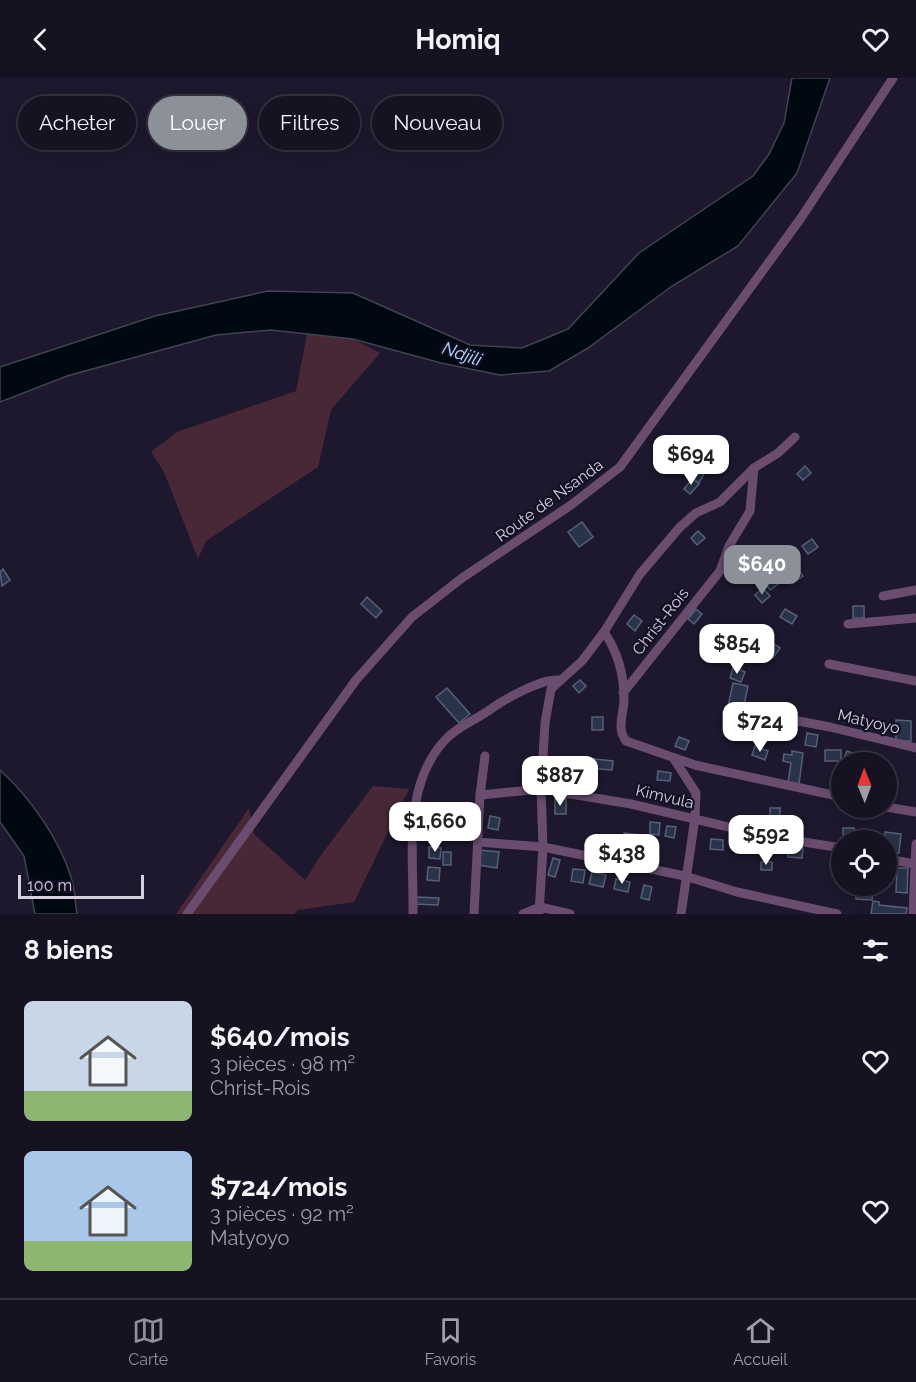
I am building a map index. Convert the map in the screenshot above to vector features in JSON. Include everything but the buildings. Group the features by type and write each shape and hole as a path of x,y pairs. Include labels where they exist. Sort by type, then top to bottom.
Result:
{"street":[{"name":"Route de Nsanda","path":"187,914 356,680 390,639 412,617 462,578 571,505 620,467 801,218 893,78"},
{"path":"540,910 543,847 541,789 548,694 558,680 582,661 604,632 640,574 680,526 696,513 720,502 754,468 778,453 795,437"},
{"name":"Christ-Rois","path":"623,693 720,571 729,546 750,511 754,468"},
{"path":"883,596 916,590"},
{"path":"848,624 916,618"},
{"path":"604,632 617,652 623,693 620,730 626,741 674,759 831,794"},
{"path":"829,664 916,681"},
{"path":"413,914 415,797 423,771 448,736 497,702 547,681 558,680"},
{"name":"Matyoyo","path":"745,711 858,733 916,748"},
{"path":"474,914 480,795 485,756"},
{"path":"674,759 695,789 695,818 681,914"},
{"name":"Kimvula","path":"480,795 541,789 695,818 771,837 831,846"},
{"path":"897,809 916,812"},
{"path":"478,842 543,847 685,876 737,892 837,914"},
{"path":"913,914 916,844"},
{"path":"897,861 916,864"},
{"path":"523,914 540,910 570,914"}],"shaded area":[{"path":"307,334 353,339 380,353 331,410 318,467 206,541 198,559 164,472 151,452 177,432 296,391"},
{"path":"373,786 409,789 354,902 298,910 294,914 176,914 249,808 254,834 305,880"}],"water":[{"name":"Ndjili","path":"792,78 830,78 797,173 738,246 672,286 588,348 549,371 500,375 441,363 353,339 271,330 216,335 67,376 0,402 0,367 155,316 268,291 353,293 470,345 522,348 568,329 639,253 753,176 769,154 784,123"},
{"path":"0,770 42,819 59,848 72,881 77,914 35,914 24,856 0,822"}]}
